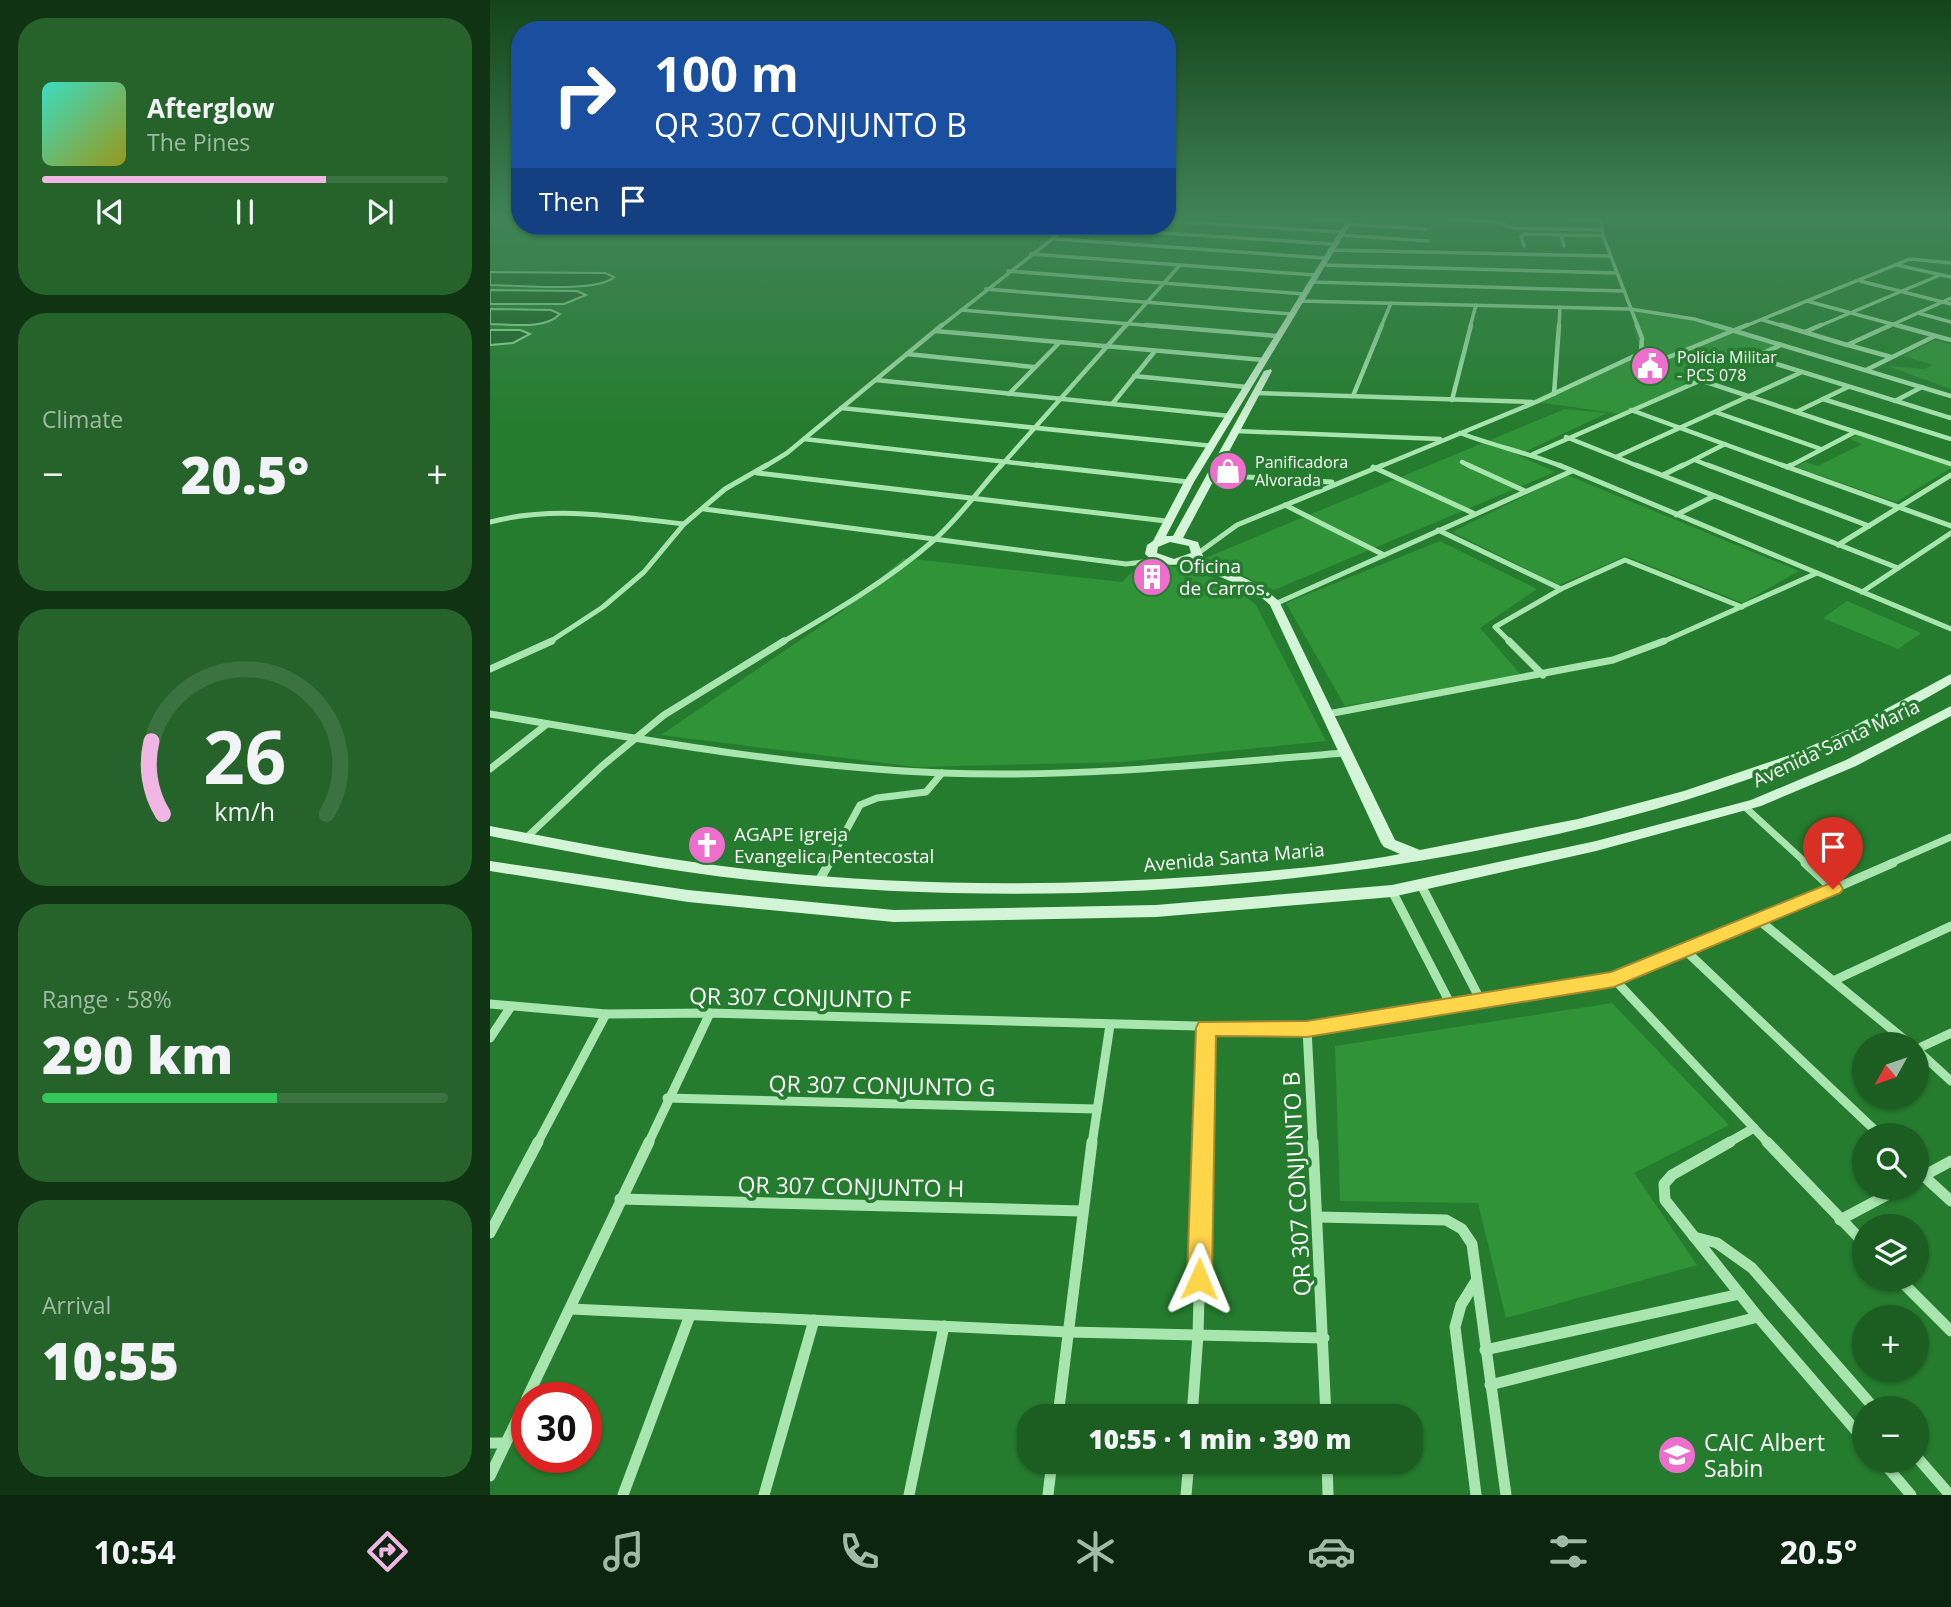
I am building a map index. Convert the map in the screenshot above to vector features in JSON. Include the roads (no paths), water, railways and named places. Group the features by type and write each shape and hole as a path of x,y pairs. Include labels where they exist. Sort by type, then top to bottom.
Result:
{"main road":[{"path":"1225,572 1161,561 1154,557 1154,546 1166,521 1230,416 1252,390 1310,285"},
{"path":"1154,546 1177,539 1236,431 1264,360 1303,299"},
{"path":"1177,539 1195,551 1205,565 1262,591 1275,604 1389,843 1419,856"},
{"path":"1179,562 1195,551"},
{"name":"Avenida Santa Maria","path":"490,831 708,872 906,888 1074,889 1233,881 1419,856 1611,817 1786,763 1905,708 1951,678"},
{"name":"Avenida Santa Maria","path":"490,866 688,895 894,916 1109,913 1236,906 1392,891 1596,846 1744,806 1851,763 1951,710"},
{"path":"1611,817 1628,838"},
{"path":"1583,824 1596,846"},
{"path":"1381,862 1389,843"},
{"path":"490,880 510,869"},
{"path":"688,895 708,872"},
{"path":"1233,881 1231,890 1236,906"},
{"path":"1109,913 1193,899 1197,883"}],"street":[{"path":"490,669 560,637 603,607 644,572 684,524 725,489 804,439 991,285"},
{"path":"525,839 634,740 686,700 869,591 934,539 1161,285"},
{"path":"1178,285 1303,299 1630,309 1686,317 1951,396"},
{"path":"1462,285 1623,291"},
{"path":"1195,551 1237,525 1336,482 1536,402 1642,353 1642,338 1621,285"},
{"path":"1664,359 1849,285"},
{"path":"1873,285 1951,304"},
{"path":"1804,332 1918,285"},
{"path":"986,289 1291,314"},
{"path":"1847,345 1951,298"},
{"path":"1807,300 1951,340"},
{"path":"1353,396 1391,303"},
{"path":"1452,400 1476,305"},
{"path":"1554,394 1560,307"},
{"path":"961,310 1277,336"},
{"path":"1918,313 1951,322"},
{"path":"1763,320 1891,357"},
{"path":"935,331 1264,360"},
{"path":"1865,370 1936,336"},
{"path":"1009,394 1059,343"},
{"path":"1533,454 1566,437 1782,345"},
{"path":"1113,403 1155,351"},
{"path":"907,354 1034,367"},
{"path":"1754,357 1951,418"},
{"path":"1616,457 1802,372"},
{"path":"1134,376 1252,390 1536,402"},
{"path":"876,380 1230,416"},
{"path":"1700,380 1951,464"},
{"path":"1796,412 1848,386"},
{"path":"1895,401 1922,387"},
{"path":"1823,399 1951,439"},
{"path":"841,408 1213,446"},
{"path":"1632,410 1951,526"},
{"path":"1715,412 1821,449"},
{"path":"1236,431 1444,439"},
{"path":"1787,467 1854,432"},
{"path":"1460,433 1505,450 1533,454 1951,629"},
{"path":"1566,437 1898,568"},
{"path":"804,439 1189,482"},
{"path":"1663,475 1726,444"},
{"path":"1695,460 1869,526"},
{"path":"1462,462 1525,491"},
{"path":"1373,467 1474,513"},
{"path":"1275,604 1572,471"},
{"path":"755,472 1166,521"},
{"path":"1212,475 1336,482"},
{"path":"1838,545 1951,475"},
{"path":"1676,515 1714,496"},
{"path":"1285,505 1384,555"},
{"path":"704,509 1126,564 1161,561"},
{"path":"490,522 524,515 565,514 684,524"},
{"path":"1438,530 1561,589"},
{"path":"1862,592 1951,533"},
{"path":"1195,551 1218,538"},
{"path":"1126,564 1154,546"},
{"path":"1543,675 1495,627 1561,589 1625,561 1742,607"},
{"path":"1328,714 1613,660 1742,607 1816,573"},
{"path":"490,714 634,740 804,762 942,773 1130,771 1344,753"},
{"path":"490,769 547,724"},
{"path":"819,881 860,805 877,798 926,792 942,773"},
{"path":"1744,806 1833,889"},
{"path":"1193,1404 1198,1335 1206,1028 1307,1029 1482,1003 1614,979 1760,921 1951,837"},
{"path":"1422,885 1482,1003"},
{"path":"1392,891 1452,1007"},
{"path":"1760,921 1896,1032"},
{"path":"1835,980 1951,926"},
{"path":"1685,950 1867,1123"},
{"path":"1614,979 1852,1232"},
{"name":"QR 307 CONJUNTO F","path":"490,1004 510,1008 606,1014 710,1013 1206,1028"},
{"path":"490,1038 510,1008"},
{"path":"535,1382 667,1098 710,1013"},
{"path":"490,1233 606,1014"},
{"path":"1060,1404 1082,1211 1110,1025"},
{"name":"QR 307 CONJUNTO B","path":"1307,1029 1326,1404"},
{"path":"1929,1043 1951,1033"},
{"path":"1929,1060 1951,1080"},
{"name":"QR 307 CONJUNTO G","path":"667,1098 1096,1109"},
{"path":"1754,1128 1672,1175 1664,1184 1665,1200 1758,1317 1852,1426"},
{"path":"1929,1171 1951,1161"},
{"path":"1929,1183 1951,1201"},
{"name":"QR 307 CONJUNTO H","path":"620,1199 1082,1211"},
{"path":"1840,1220 1878,1200"},
{"path":"1318,1217 1446,1220 1458,1225 1472,1244 1506,1495"},
{"path":"1693,1237 1717,1243 1752,1268 1864,1396"},
{"path":"1476,1281 1461,1305 1455,1327 1476,1495"},
{"path":"1911,1291 1951,1331"},
{"path":"1485,1350 1740,1294"},
{"path":"571,1309 1069,1332 1324,1338"},
{"path":"623,1495 690,1315"},
{"path":"1490,1385 1758,1317"},
{"path":"764,1495 814,1320"},
{"path":"909,1495 944,1326"},
{"path":"490,1476 511,1431"},
{"path":"490,1443 505,1443"},
{"path":"1929,1471 1950,1495"},
{"path":"1892,1473 1911,1495"},
{"path":"1048,1495 1050,1474"},
{"path":"1186,1495 1188,1474"},
{"path":"1327,1474 1328,1495"}],"place":[{"name":"Polícia Militar - PCS 078","path":"1650,366"},
{"name":"Panificadora Alvorada","path":"1228,471"},
{"name":"Oficina de Carros.","path":"1152,577"},
{"name":"AGAPE Igreja Evangelica Pentecostal","path":"707,845"},
{"name":"CAIC Albert Sabin","path":"1677,1455"}]}
